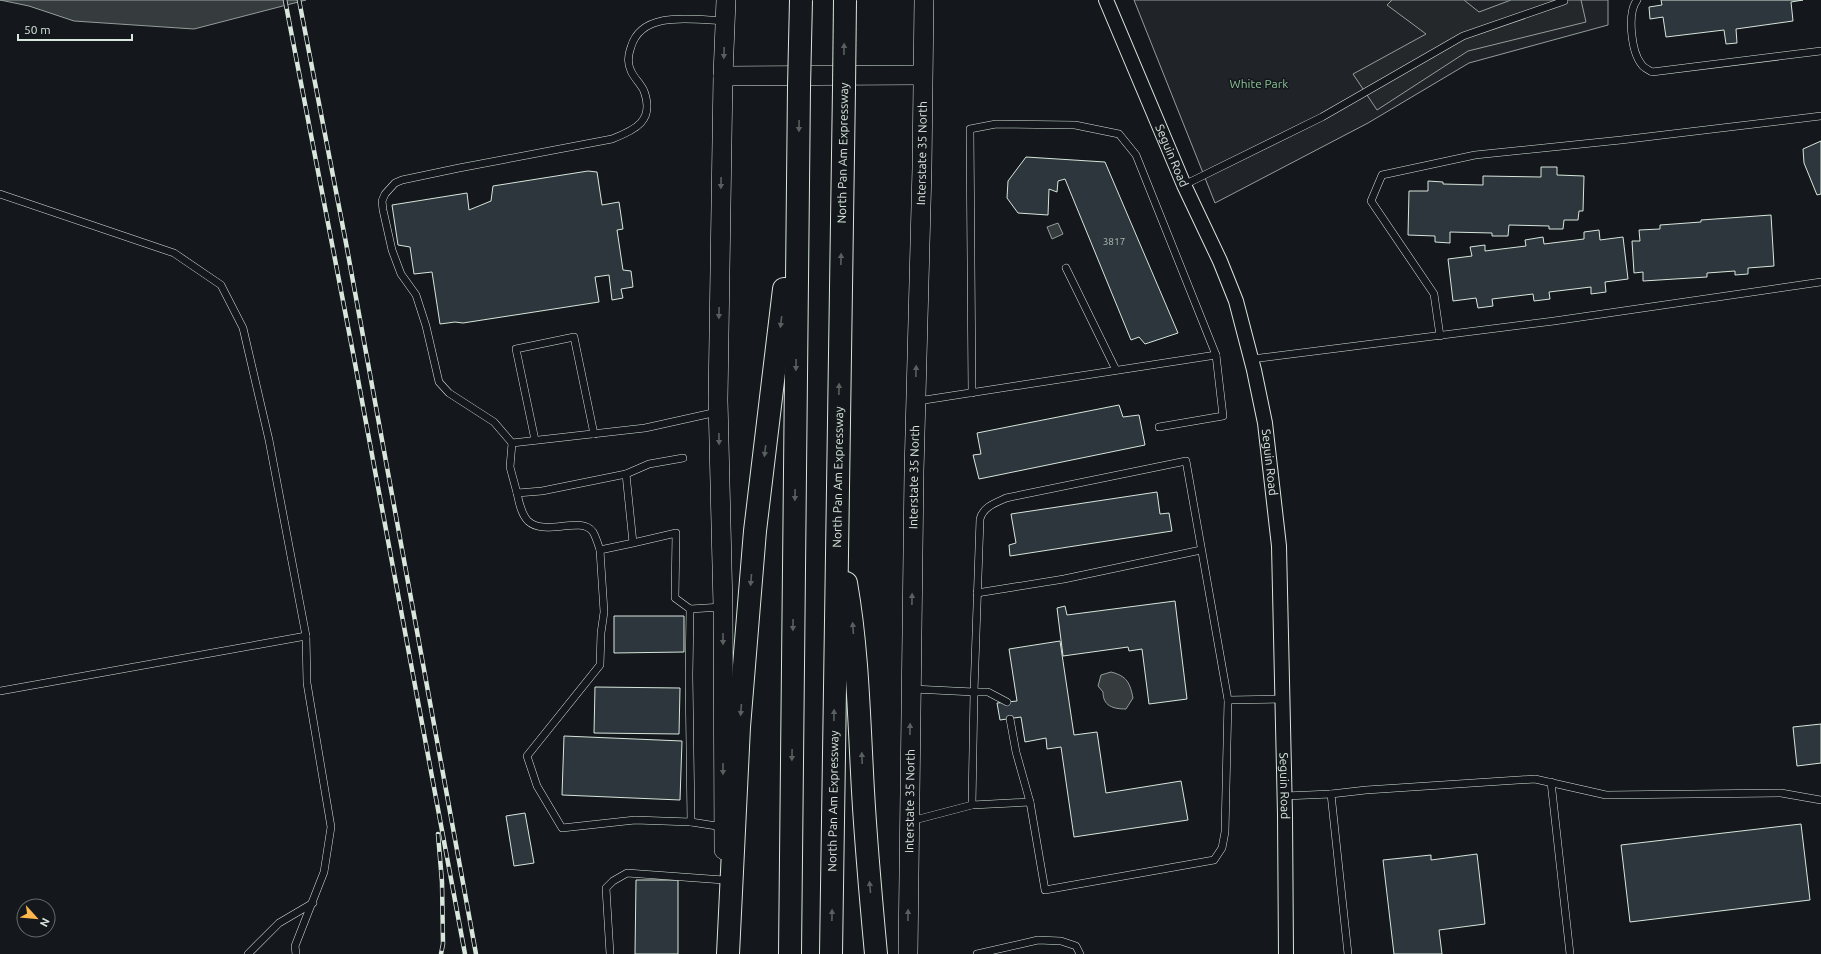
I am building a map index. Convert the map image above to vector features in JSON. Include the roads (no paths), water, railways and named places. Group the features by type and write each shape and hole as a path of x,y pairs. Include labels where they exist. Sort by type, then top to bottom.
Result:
{"highway":[{"path":"790,954 801,0"},
{"name":"North Pan Am Expressway","path":"831,954 845,0"},
{"path":"727,954 739,727 754,539 798,172"},
{"path":"837,526 852,616 860,722 867,859 876,954"}],"main road":[{"path":"726,0 723,76 718,412 723,607 723,827 727,954"},
{"name":"Interstate 35 North","path":"908,954 915,402 922,168 924,0"},
{"path":"723,76 922,75"}],"street":[{"name":"Seguin Road","path":"1106,0 1184,185 1220,261 1234,295 1252,359 1265,423 1279,546 1285,796 1286,954"}],"lane":[{"path":"1637,0 1632,6 1633,47 1642,66 1652,72 1821,51"},
{"path":"1184,185 1322,117 1463,36 1564,1"},
{"path":"723,827 691,822 635,820 562,828 537,786 527,756 600,665 601,633 604,612 600,550 593,532 584,526 538,527 529,522 522,511 510,467 512,443 494,422 449,393 439,382 426,326 416,295 401,274 392,250 382,201 385,194 395,183 402,180 612,139 634,130 646,114 647,102 643,91 631,70 628,60 633,40 639,32 648,25 658,21 725,21"},
{"path":"1440,336 1434,294 1371,201 1382,175 1475,154 1620,140 1821,116"},
{"path":"972,393 970,129 996,124 1075,125 1119,134 1136,155 1216,355 1223,416 1159,427"},
{"path":"0,194 174,253 221,285 243,328 269,440 306,636 307,683 331,828 324,872 296,946 296,954"},
{"path":"1066,268 1116,370"},
{"path":"1252,359 1554,321 1821,282"},
{"path":"534,440 516,349 574,337 594,434"},
{"path":"915,402 1216,355"},
{"path":"512,443 645,428 718,412"},
{"path":"517,493 542,491 626,474 649,464 683,458"},
{"path":"972,805 977,593 981,513 986,508 1006,498 1186,461 1228,700 1225,832 1222,848 1214,860 1045,890 1030,802 1016,752 1010,719"},
{"path":"626,474 633,543"},
{"path":"600,550 676,534 675,598 690,609 723,607"},
{"path":"977,593 1064,579 1201,550"},
{"path":"690,609 689,675 691,822"},
{"path":"0,691 306,636"},
{"path":"911,688 988,692 1007,702"},
{"path":"1228,700 1283,699"},
{"path":"1285,796 1535,779 1606,795 1781,793 1821,800"},
{"path":"1551,782 1570,954"},
{"path":"1331,794 1348,954"},
{"path":"909,821 972,805 1030,802"},
{"path":"610,954 606,888 613,881 627,873 724,880"},
{"path":"248,954 279,923 313,903"},
{"path":"977,954 1038,940 1061,941 1076,946 1080,954"}],"railway":[{"path":"285,0 354,358 465,954"},
{"path":"299,0 346,243 476,954"},
{"path":"438,834 442,882 443,944 441,954"}],"park label":[{"name":"White Park","path":"1259,84"}]}
